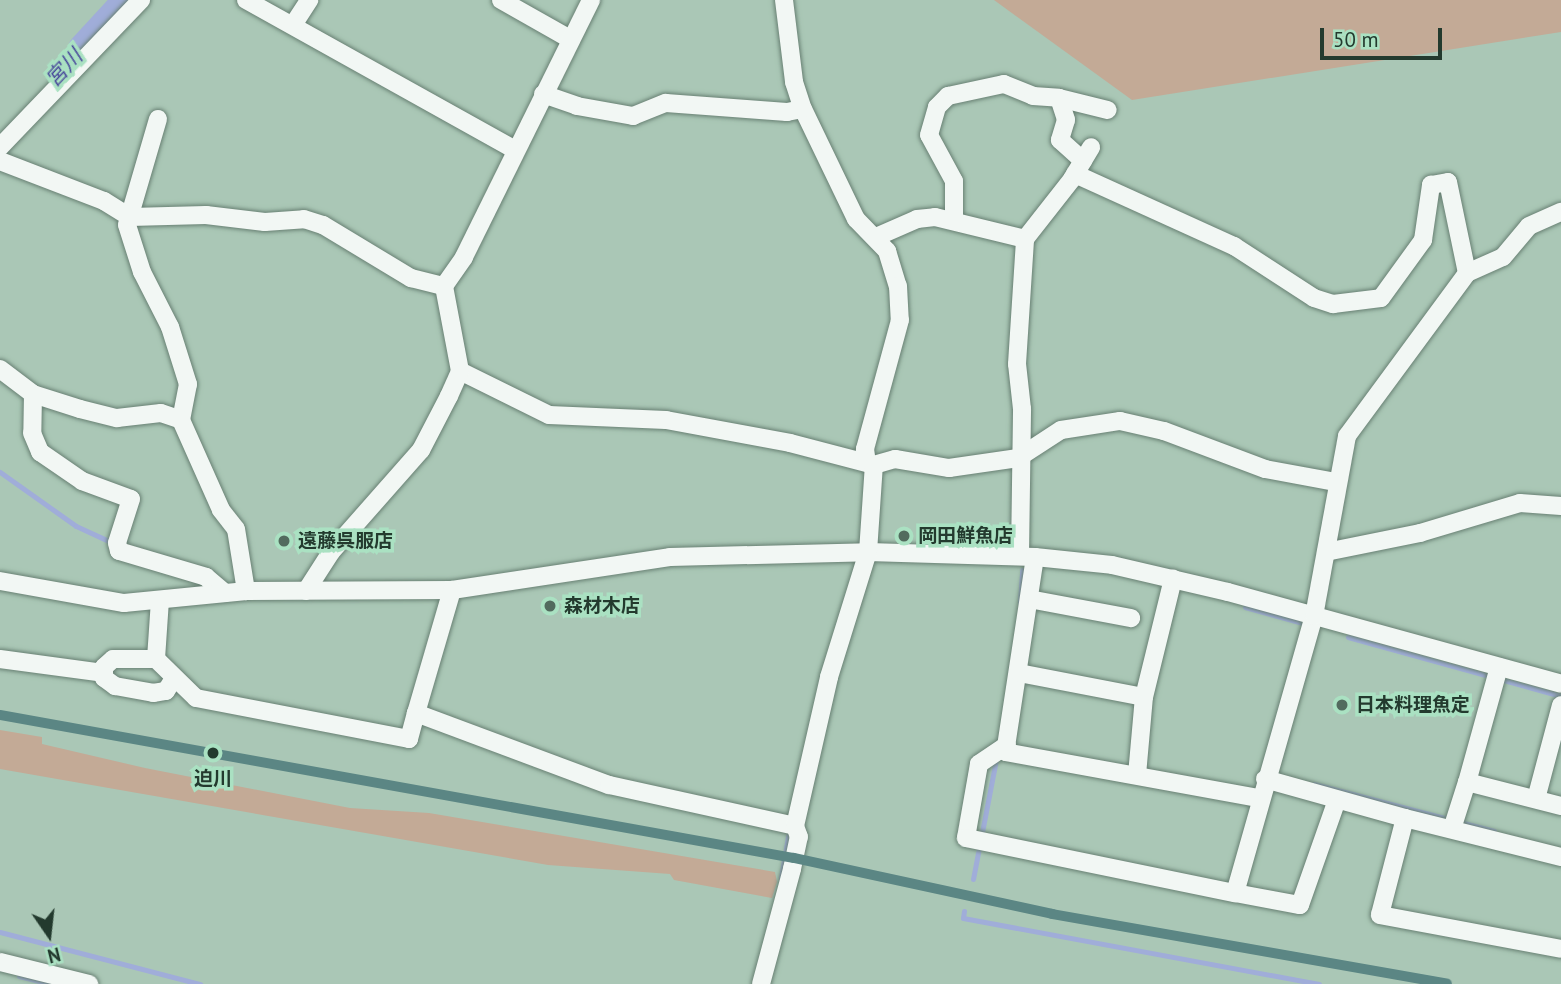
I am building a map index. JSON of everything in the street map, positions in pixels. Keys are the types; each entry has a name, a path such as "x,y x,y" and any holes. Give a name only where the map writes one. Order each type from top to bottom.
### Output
{"street":[{"path":"0,147 141,0"},
{"path":"246,0 516,150"},
{"path":"293,26 309,0"},
{"path":"501,0 570,38"},
{"path":"306,591 331,552 421,450 460,371 444,286 464,257 591,0"},
{"path":"761,984 792,869 799,837 795,826 830,677 868,552 871,464 865,449 900,320 894,266 876,237 856,219 803,108 794,82 784,0"},
{"path":"954,221 954,181 929,135 937,107 948,96 1004,84 1033,96 1059,98 1108,110"},
{"path":"543,93 577,106 633,116 666,103 787,112 803,108"},
{"path":"1059,98 1066,120 1060,141 1083,161 1234,246 1314,298 1333,304 1381,298 1423,240 1431,185 1448,182 1467,273"},
{"path":"158,119 127,225 142,272 170,327 188,384 181,419 220,510 236,529 246,591"},
{"path":"1083,161 1025,239 1017,364 1022,409 1018,458 1028,557 1029,599 1019,673 1000,748 979,764 966,838 1300,905 1337,800"},
{"path":"0,162 104,201 130,217 206,215 265,222 304,219 411,278 444,286"},
{"path":"1235,893 1259,798 1314,617 1335,482 1347,436 1467,273 1503,257 1529,226 1561,212"},
{"path":"876,237 917,219 954,221 1025,239"},
{"path":"0,369 33,394 117,418 161,413 181,419"},
{"path":"460,371 549,415 666,420 790,443 871,464 895,458 949,468 1018,458 1061,430 1120,421 1164,431 1265,469 1335,482"},
{"path":"33,394 32,433 40,452 82,481 131,499 117,543 119,551 206,578 225,593"},
{"path":"1326,552 1420,533 1520,503 1561,506"},
{"path":"0,581 90,599 160,600 246,591 452,590 670,557 868,552 1028,557 1112,565 1173,579 1314,617 1496,675 1561,684"},
{"path":"1137,775 1144,697 1173,579"},
{"path":"103,673 113,659 156,659 196,698 409,739 452,590"},
{"path":"1029,599 1131,618"},
{"path":"156,659 160,600"},
{"path":"0,659 103,673 115,685 153,693 166,691 174,678"},
{"path":"1019,673 1144,697"},
{"path":"1454,822 1496,675"},
{"path":"1536,799 1561,705"},
{"path":"416,713 609,785 795,826"},
{"path":"1000,748 1005,752 1259,798"},
{"path":"1265,779 1405,818 1454,822 1561,857"},
{"path":"1466,782 1561,806"},
{"path":"1405,818 1380,915 1561,949"},
{"path":"0,962 89,984"}],"shaded area":[{"path":"994,0 1561,0 1561,32 1132,100"},
{"path":"0,730 42,737 42,744 145,768 350,808 429,813 775,872 777,882 772,898 674,880 670,874 548,865 0,769"}],"waterway":[{"name":"宮川","path":"83,49 128,0"},
{"path":"0,472 76,526 113,543"},
{"path":"1020,602 1022,570"},
{"path":"1245,607 1302,623"},
{"path":"1348,637 1561,696"},
{"path":"973,879 996,760"},
{"path":"1314,784 1494,831"},
{"path":"781,878 788,836"},
{"path":"964,911 963,918 1319,984"},
{"path":"0,932 200,984"},
{"path":"19,976 50,984"}],"transit line":[{"path":"0,715 794,858 1052,914 1447,984"}],"place":[{"name":"岡田鮮魚店","path":"904,536"},
{"name":"遠藤呉服店","path":"284,541"},
{"name":"森材木店","path":"550,606"},
{"name":"日本料理魚定","path":"1342,705"},
{"name":"迫川","path":"213,753"}]}
